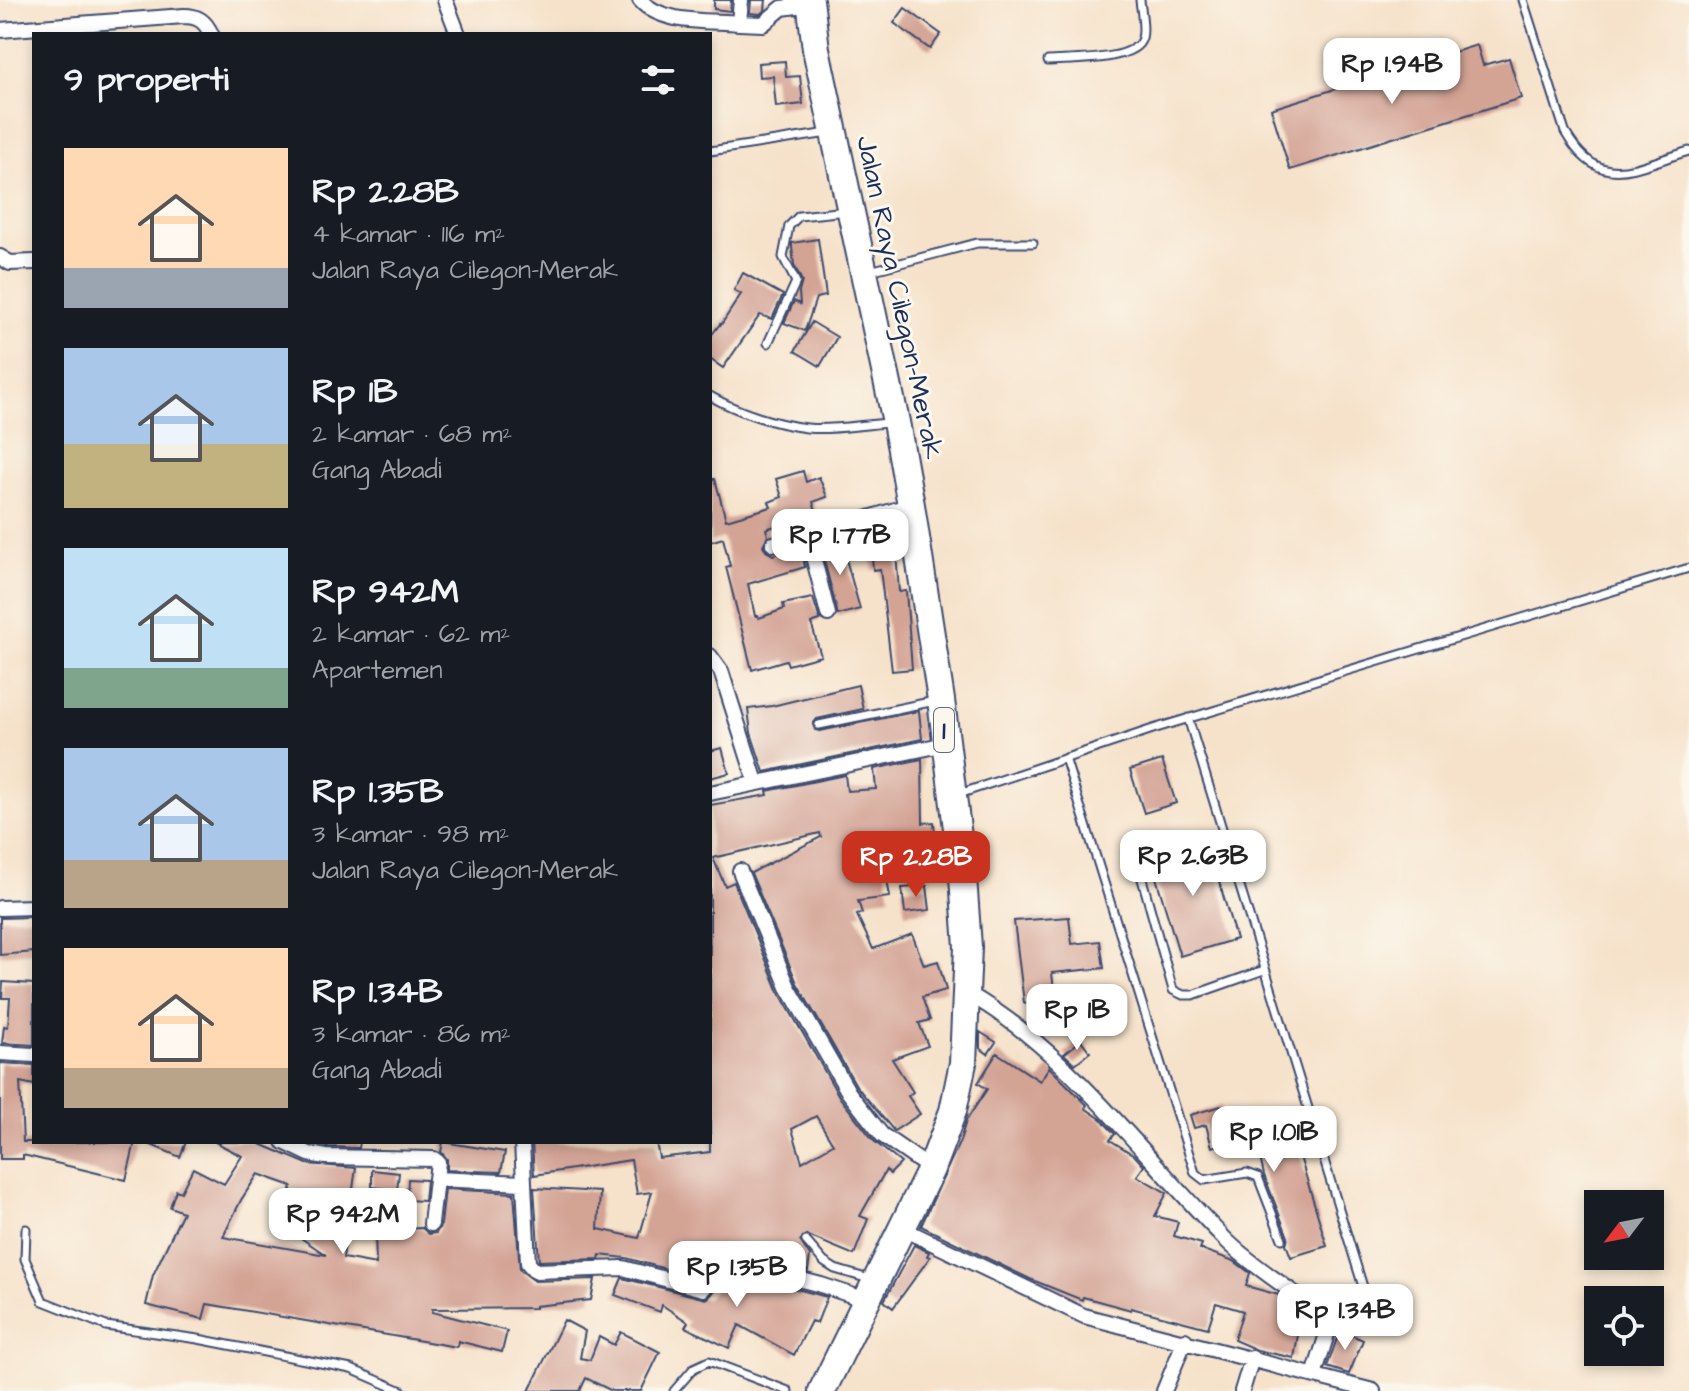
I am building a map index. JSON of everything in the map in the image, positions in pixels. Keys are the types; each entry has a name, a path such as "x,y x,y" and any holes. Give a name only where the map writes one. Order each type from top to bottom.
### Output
{"highway":[{"name":"Jalan Raya Cilegon-Merak","path":"812,20 911,505 941,700 963,877 967,993 963,1063 953,1111 931,1169 822,1391"}],"street":[{"path":"445,0 457,32"},
{"path":"640,0 644,5 672,17 763,24 782,8 812,20"},
{"path":"739,23 741,0"},
{"path":"0,30 132,27 194,16 205,21 210,32"},
{"path":"0,257 10,263 32,262"},
{"path":"773,544 808,537 911,505"},
{"path":"808,537 828,614"},
{"path":"712,659 721,671 756,782"},
{"path":"712,793 946,744"},
{"path":"740,871 788,987 849,1093 882,1135 931,1169"},
{"path":"0,908 32,907"},
{"path":"967,993 994,1009 1087,1089 1230,1244 1326,1318 1329,1328 1314,1375"},
{"path":"0,1053 32,1055"},
{"path":"288,1144 309,1154 326,1157 434,1159 438,1162 431,1224"},
{"path":"522,1144 528,1263 535,1271 623,1268 703,1289 720,1263 726,1260 821,1285 870,1290"},
{"path":"436,1179 523,1183"},
{"path":"901,1228 1084,1316 1373,1391"},
{"path":"1164,1391 1185,1340"},
{"path":"1242,1391 1252,1358"}],"lane":[{"path":"1048,61 1125,55 1142,38 1140,0"},
{"path":"1523,0 1565,132 1577,152 1594,167 1614,172 1689,151"},
{"path":"712,151 834,132"},
{"path":"768,343 796,282 783,257 789,226 799,216 849,211"},
{"path":"864,273 977,243 1033,243"},
{"path":"712,397 725,405 770,420 808,428 896,422"},
{"path":"953,796 1188,718 1689,568"},
{"path":"819,725 941,700"},
{"path":"1188,718 1368,1303"},
{"path":"1065,758 1195,1173 1204,1180 1247,1173 1258,1177 1282,1239"},
{"path":"1137,861 1173,990 1183,995 1193,995 1264,970"},
{"path":"26,1229 25,1259 43,1301 106,1326 198,1339 351,1369 402,1391"},
{"path":"806,1241 824,1262 870,1290"},
{"path":"674,1391 694,1368 709,1361 788,1391"}],"building":[{"path":"714,0 731,0 730,11 714,9"},
{"path":"751,0 766,0 765,10 760,14 750,13"},
{"path":"905,8 941,34 930,49 894,23"},
{"path":"1477,45 1483,65 1509,58 1521,98 1290,170 1271,109"},
{"path":"785,61 786,77 800,76 803,104 776,107 773,76 759,77 758,63"},
{"path":"818,239 826,296 816,298 805,331 784,323 794,301 800,304 802,281 794,265 792,243"},
{"path":"743,273 783,295 772,319 760,315 723,368 712,360 712,334 741,294 734,290"},
{"path":"812,322 837,337 820,366 795,351"},
{"path":"803,471 806,482 819,477 827,497 813,502 817,513 766,529 768,536 763,545 766,551 773,555 801,549 805,567 748,584 755,616 759,618 784,609 783,604 813,598 820,620 811,623 821,656 788,665 786,660 752,670 726,567 730,566 723,538 712,541 712,479 715,479 726,520 771,507 769,502 782,497 776,479"},
{"path":"894,524 899,592 906,591 912,669 892,671 880,569 873,570 870,528"},
{"path":"840,538 860,609 838,615 820,544"},
{"path":"858,685 863,709 817,719 813,724 815,730 919,711 922,739 764,772 751,733 748,709"},
{"path":"722,748 729,773 712,777 712,750"},
{"path":"922,759 923,823 934,822 937,856 933,857 935,868 918,870 916,859 884,862 890,897 858,901 862,913 857,915 873,949 912,934 924,965 938,961 946,990 922,997 930,1020 919,1023 928,1046 892,1059 913,1092 908,1096 920,1114 894,1131 857,1087 797,983 751,873 821,837 820,833 713,858 725,886 734,882 779,992 840,1098 874,1141 901,1163 890,1174 886,1170 860,1216 868,1219 854,1255 806,1235 800,1241 810,1256 808,1271 727,1250 712,1257 699,1278 626,1258 600,1255 599,1259 539,1261 534,1188 600,1192 598,1229 639,1238 652,1192 637,1194 631,1160 534,1175 532,1144 656,1144 659,1158 710,1152 712,805 768,795 767,791 845,775 847,791 876,789 874,769","holes":["816,1116 833,1144 802,1162 792,1129"]},
{"path":"1162,760 1176,803 1144,813 1130,770"},
{"path":"1207,841 1236,939 1180,956 1150,858"},
{"path":"927,886 930,910 905,913 902,888"},
{"path":"32,917 32,952 0,955 0,918"},
{"path":"1069,917 1072,944 1100,941 1104,968 1052,973 1055,999 1024,1003 1014,921"},
{"path":"3,982 32,984 32,1045 2,1043 4,1026 8,1027 10,998 2,998"},
{"path":"980,1032 996,1042 988,1054 980,1048"},
{"path":"1081,1040 1090,1052 1075,1064 1064,1054"},
{"path":"997,1053 1040,1081 1049,1067 1087,1105 1085,1108 1101,1119 1115,1134 1110,1140 1134,1155 1144,1166 1137,1176 1167,1193 1155,1216 1178,1222 1174,1236 1202,1244 1200,1249 1234,1261 1250,1273 1246,1286 1279,1295 1302,1311 1294,1358 1257,1350 1234,1340 1243,1311 1216,1303 1208,1328 1083,1297 1082,1300 1030,1279 921,1226 966,1121 987,1089 978,1083"},
{"path":"0,1063 32,1065 32,1085 20,1082 23,1142 135,1144 126,1180 23,1155 23,1159 0,1159"},
{"path":"1221,1106 1227,1126 1278,1113 1289,1153 1298,1150 1327,1246 1291,1257 1286,1244 1288,1237 1264,1175 1255,1136 1212,1147 1206,1125 1194,1128 1190,1115"},
{"path":"149,1144 185,1144 180,1157"},
{"path":"219,1144 261,1144 307,1164 356,1168 343,1258 376,1264 375,1230 422,1228 429,1234 436,1233 441,1225 445,1189 514,1193 520,1270 535,1281 595,1279 591,1300 535,1308 432,1309 432,1312 507,1331 502,1352 458,1341 457,1347 207,1304 203,1319 146,1305 153,1275 183,1212 170,1207 176,1190 181,1192 193,1168 224,1184 242,1156","holes":["258,1174 292,1186 288,1201 276,1221 326,1255 223,1237"]},
{"path":"321,1144 360,1144 359,1148"},
{"path":"443,1144 455,1144 505,1152 501,1172 447,1170 447,1159 441,1152"},
{"path":"372,1170 399,1173 397,1190 372,1187"},
{"path":"408,1179 426,1180 424,1201 407,1200"},
{"path":"914,1245 929,1252 927,1256 930,1257 893,1308 884,1301"},
{"path":"727,1271 827,1297 817,1323 811,1321 794,1355 739,1325 729,1348 685,1327 688,1322 662,1305 660,1312 615,1295 622,1278 706,1299"},
{"path":"564,1320 585,1331 580,1358 590,1360 599,1337 614,1345 621,1332 660,1352 641,1391 612,1391 586,1378 580,1391 529,1391"},
{"path":"1340,1330 1363,1340 1349,1374 1327,1367"}]}
